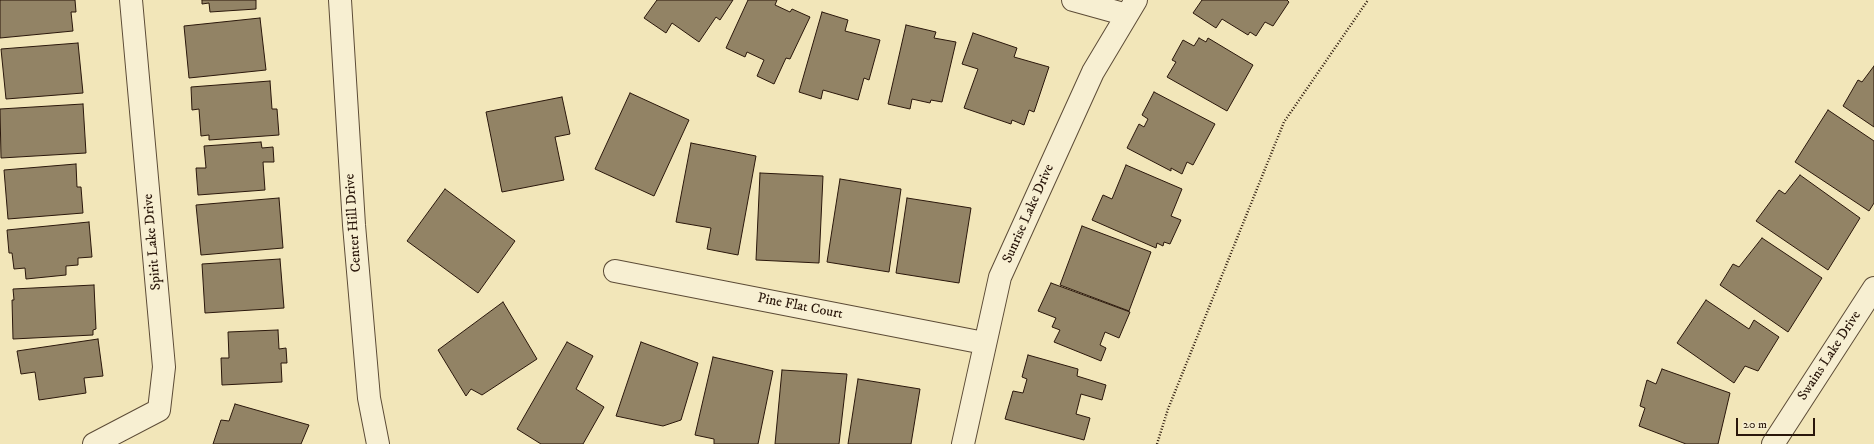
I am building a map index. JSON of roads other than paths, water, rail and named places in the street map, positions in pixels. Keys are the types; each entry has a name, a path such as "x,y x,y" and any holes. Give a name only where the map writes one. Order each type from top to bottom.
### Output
{"street":[{"name":"Spirit Lake Drive","path":"94,444 160,410 164,367 132,0"},
{"name":"Center Hill Drive","path":"340,0 354,225 369,398 378,444"},
{"path":"1073,0 1131,8"},
{"name":"Sunrise Lake Drive","path":"962,444 1000,277 1093,72 1131,8"},
{"name":"Pine Flat Court","path":"615,271 984,343"},
{"name":"Swains Lake Drive","path":"1773,444 1874,288"}]}
